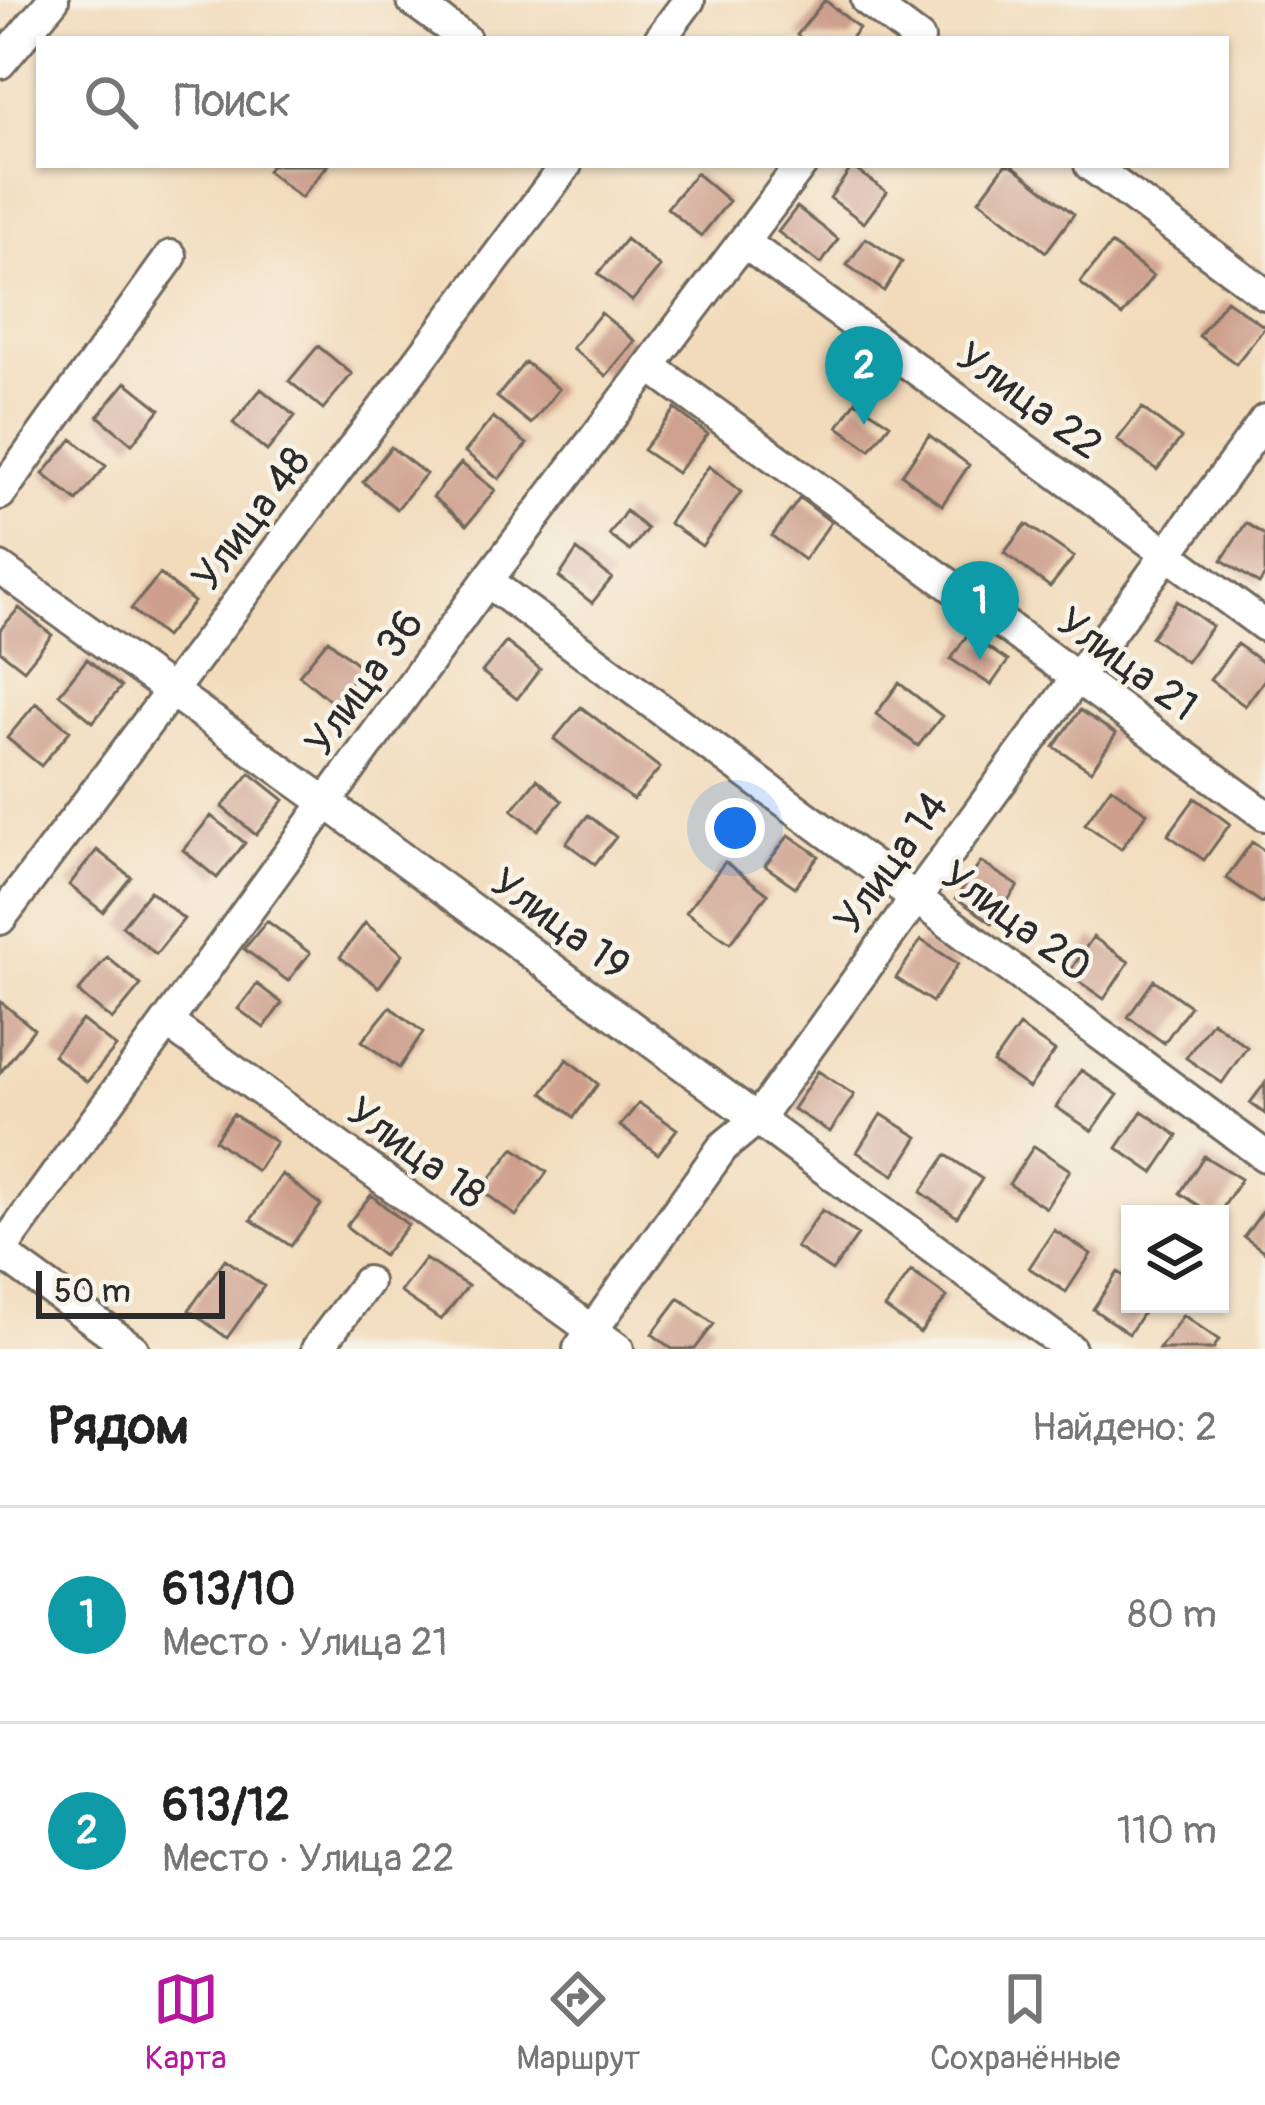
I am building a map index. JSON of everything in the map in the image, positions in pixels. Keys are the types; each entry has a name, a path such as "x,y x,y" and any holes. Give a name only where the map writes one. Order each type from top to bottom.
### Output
{"street":[{"path":"0,63 53,0"},
{"path":"412,0 461,36"},
{"path":"662,36 689,0"},
{"path":"867,0 905,35"},
{"name":"Улица 48","path":"0,919 564,168"},
{"name":"Улица 36","path":"0,1252 487,581 799,168"},
{"path":"1094,168 1265,294"},
{"name":"Улица 22","path":"745,243 1265,626"},
{"path":"0,494 171,256"},
{"name":"Улица 21","path":"651,367 1265,815"},
{"name":"Улица 14","path":"597,1343 723,1148 758,1119 1265,420"},
{"name":"Улица 19","path":"2,573 328,804 1070,1349"},
{"name":"Улица 20","path":"487,581 1265,1156"},
{"name":"Улица 18","path":"168,1023 597,1343"},
{"path":"0,1252 133,1349"},
{"path":"317,1349 367,1282"}],"building":[{"path":"825,0 859,28 852,36 797,35"},
{"path":"269,168 326,168 301,198"},
{"path":"851,168 887,192 864,223 830,198"},
{"path":"1003,168 1016,168 1074,214 1046,252 979,200"},
{"path":"696,173 729,201 701,236 667,208"},
{"path":"797,207 838,239 821,264 778,232"},
{"path":"866,238 902,262 884,291 847,265"},
{"path":"626,239 660,267 632,301 598,274"},
{"path":"1111,244 1153,276 1122,316 1080,283"},
{"path":"1226,300 1265,327 1236,364 1199,336"},
{"path":"601,313 635,341 606,376 572,348"},
{"path":"318,346 352,374 323,409 289,381"},
{"path":"525,362 559,389 531,424 497,397"},
{"path":"126,382 160,409 132,444 98,416"},
{"path":"261,389 295,416 267,451 233,423"},
{"path":"856,401 890,424 870,450 838,427"},
{"path":"1142,408 1181,438 1157,470 1117,440"},
{"path":"675,409 708,434 677,473 643,450"},
{"path":"493,417 527,444 499,479 465,452"},
{"path":"929,435 969,465 942,505 902,475"},
{"path":"72,439 106,466 77,501 43,474"},
{"path":"391,447 426,474 397,509 363,482"},
{"path":"461,463 495,490 467,525 433,497"},
{"path":"709,466 741,492 702,546 669,523"},
{"path":"800,498 831,522 804,560 772,536"},
{"path":"626,511 647,529 630,551 609,535"},
{"path":"1246,523 1265,535 1265,575 1259,584 1222,560"},
{"path":"1026,524 1074,557 1050,587 1004,553"},
{"path":"577,550 612,578 592,603 559,577"},
{"path":"160,574 194,602 165,637 131,609"},
{"path":"1177,601 1212,626 1186,662 1151,637"},
{"path":"19,608 52,635 24,670 0,651 0,630"},
{"path":"968,634 1008,661 991,685 951,659"},
{"path":"328,640 362,668 333,703 299,675"},
{"path":"506,642 540,669 517,699 482,672"},
{"path":"1237,644 1265,664 1265,679 1245,706 1210,680"},
{"path":"87,659 121,687 93,722 59,694"},
{"path":"899,683 942,716 918,746 876,714"},
{"path":"36,703 70,731 41,766 7,738"},
{"path":"581,707 660,768 633,800 554,739"},
{"path":"1080,710 1116,734 1091,771 1054,747"},
{"path":"250,773 284,800 256,835 222,807"},
{"path":"537,779 562,801 538,830 512,810"},
{"path":"1111,787 1147,813 1121,849 1085,824"},
{"path":"1195,798 1230,824 1204,860 1168,835"},
{"path":"588,815 616,837 595,864 566,843"},
{"path":"211,816 245,843 217,878 183,850"},
{"path":"789,835 819,856 795,887 765,866"},
{"path":"1252,842 1265,851 1262,903 1226,878"},
{"path":"97,850 131,877 103,912 69,885"},
{"path":"725,862 768,894 730,943 686,912"},
{"path":"981,862 1018,886 992,923 956,898"},
{"path":"150,891 184,919 156,954 122,926"},
{"path":"267,921 310,953 288,981 244,949"},
{"path":"365,923 403,954 379,987 340,957"},
{"path":"1093,937 1129,962 1104,999 1068,974"},
{"path":"921,940 958,964 932,1002 896,978"},
{"path":"107,957 141,985 112,1020 78,992"},
{"path":"1154,980 1190,1006 1164,1043 1128,1017"},
{"path":"257,984 282,1003 264,1028 238,1009"},
{"path":"0,1001 34,1029 0,1073"},
{"path":"390,1007 423,1032 399,1068 362,1041"},
{"path":"82,1020 116,1047 87,1082 53,1055"},
{"path":"1212,1021 1247,1047 1222,1083 1186,1058"},
{"path":"1019,1026 1055,1051 1029,1088 993,1063"},
{"path":"567,1059 598,1084 574,1117 543,1093"},
{"path":"1081,1070 1118,1095 1092,1131 1056,1107"},
{"path":"818,1071 854,1095 830,1132 793,1109"},
{"path":"1265,1083 1265,1114 1250,1103"},
{"path":"639,1103 677,1129 658,1154 620,1126"},
{"path":"1142,1111 1178,1136 1153,1173 1117,1148"},
{"path":"233,1114 276,1142 257,1171 215,1140"},
{"path":"881,1114 918,1137 894,1175 857,1152"},
{"path":"1034,1146 1070,1170 1046,1208 1009,1184"},
{"path":"514,1148 547,1172 516,1216 481,1190"},
{"path":"946,1155 982,1179 957,1217 921,1192"},
{"path":"1204,1156 1241,1179 1225,1205 1198,1205 1180,1193"},
{"path":"282,1174 321,1205 291,1246 251,1220"},
{"path":"371,1195 408,1225 383,1256 346,1226"},
{"path":"1265,1208 1265,1252 1244,1237"},
{"path":"822,1210 858,1235 832,1271 796,1247"},
{"path":"1054,1230 1091,1254 1066,1292 1029,1268"},
{"path":"225,1259 264,1286 227,1338 189,1310"},
{"path":"425,1259 468,1286 441,1320 400,1292"},
{"path":"911,1271 947,1297 920,1333 885,1308"},
{"path":"1118,1272 1121,1313 1143,1313 1129,1334 1093,1309"},
{"path":"679,1298 714,1324 695,1349 672,1349 652,1334"},
{"path":"1183,1315 1219,1340 1213,1349 1159,1349"}],"place":[{"name":"613/12","path":"864,425"},
{"name":"613/10","path":"980,660"}]}
